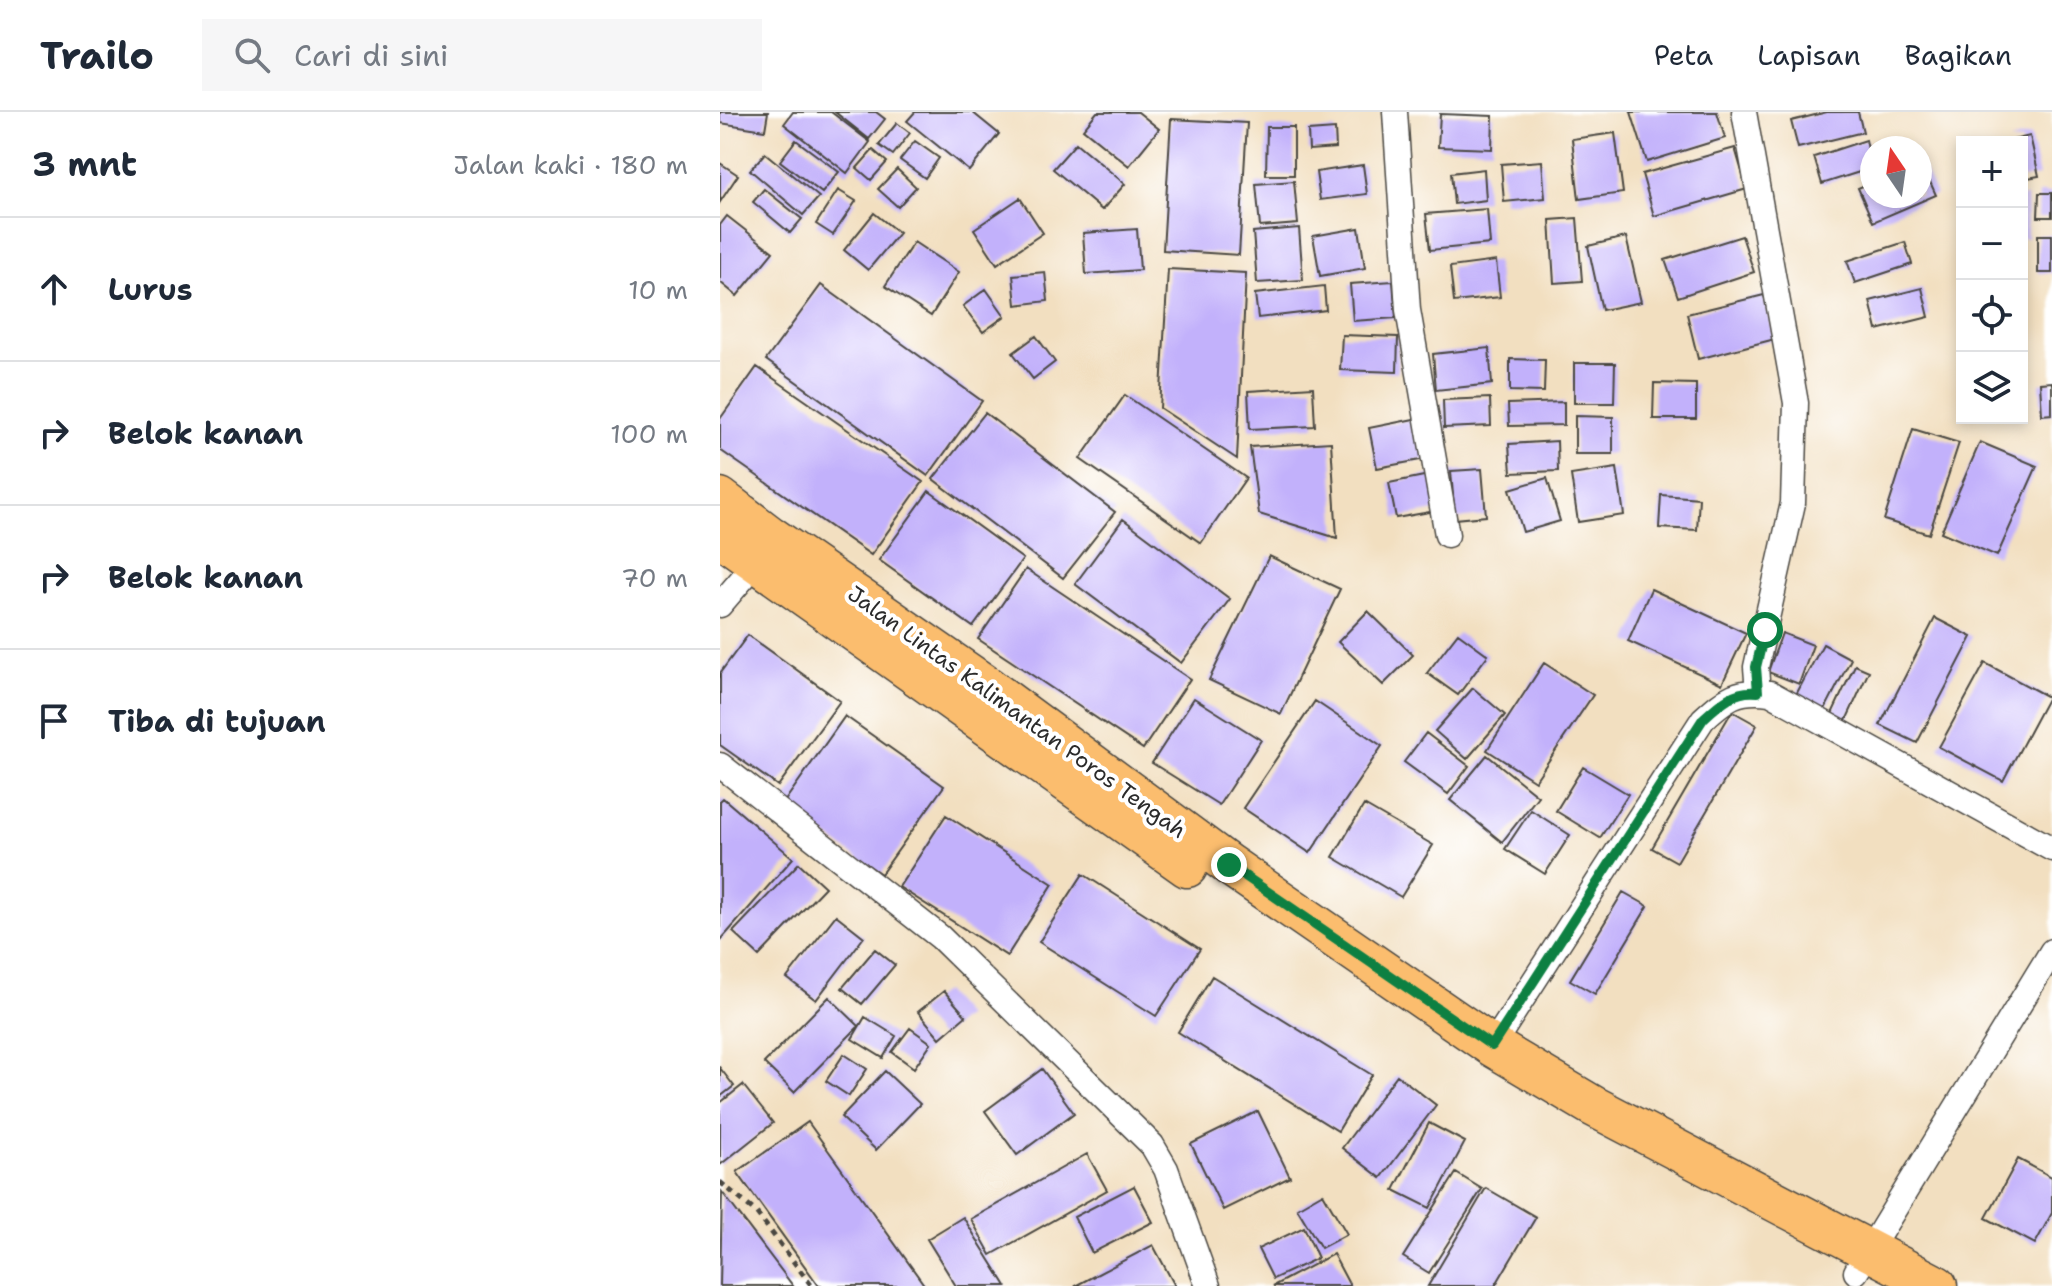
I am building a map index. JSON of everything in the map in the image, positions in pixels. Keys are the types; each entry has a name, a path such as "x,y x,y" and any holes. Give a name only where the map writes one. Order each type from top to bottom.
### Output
{"main road":[{"name":"Jalan Lintas Kalimantan Poros Tengah","path":"720,498 989,688 1229,865 1492,1046 1869,1270"},
{"name":"Jalan Lintas Kalimantan Poros Tengah","path":"720,536 1360,990 1478,1067 1582,1130 1751,1215 1869,1270 1937,1286"}],"street":[{"path":"1395,112 1408,310 1447,535"},
{"path":"1744,112 1796,403 1793,503 1756,667 1758,692"},
{"path":"720,605 756,563"},
{"path":"1492,1046 1703,719 1725,699 1747,690 1770,693 2052,849"},
{"path":"720,765 940,937 1152,1145 1166,1169 1208,1286"},
{"path":"1869,1270 2052,951"}],"path":[{"path":"720,1182 756,1212 812,1286"}],"building":[{"path":"720,112 768,112 765,130 720,123"},
{"path":"793,112 831,112 870,142 847,173 784,124"},
{"path":"835,112 876,112 885,119 869,139"},
{"path":"915,112 972,112 999,134 969,171 907,121"},
{"path":"1097,112 1138,112 1159,129 1129,166 1083,129"},
{"path":"1631,112 1717,112 1725,138 1647,162"},
{"path":"1827,112 1858,112 1863,132 1798,148 1791,121"},
{"path":"1440,114 1493,116 1492,149 1438,147"},
{"path":"1171,119 1247,123 1239,255 1163,250"},
{"path":"897,123 910,133 893,155 879,145"},
{"path":"1267,127 1294,127 1294,175 1266,175"},
{"path":"1335,129 1336,148 1309,150 1308,131"},
{"path":"1615,133 1623,193 1579,199 1572,139"},
{"path":"2028,136 2039,176 2028,178"},
{"path":"796,140 839,172 822,193 780,161"},
{"path":"915,141 939,158 925,178 900,160"},
{"path":"1860,142 1860,172 1822,184 1814,157"},
{"path":"1076,143 1125,184 1102,210 1053,169"},
{"path":"1735,148 1747,189 1654,216 1642,174"},
{"path":"873,150 887,162 871,180 857,168"},
{"path":"765,153 819,197 803,215 750,170"},
{"path":"1542,161 1545,198 1504,202 1501,164"},
{"path":"720,163 738,175 720,202"},
{"path":"1363,165 1367,194 1320,200 1316,172"},
{"path":"897,169 916,187 898,207 878,189"},
{"path":"1484,169 1486,200 1454,204 1451,173"},
{"path":"1294,181 1298,224 1260,227 1256,184"},
{"path":"764,189 802,219 790,233 753,202"},
{"path":"838,190 856,201 833,235 816,224"},
{"path":"2039,193 2052,193 2052,217 2038,217"},
{"path":"1020,198 1043,233 997,264 974,229"},
{"path":"1867,208 1906,208 1873,222"},
{"path":"1487,209 1490,244 1430,250 1426,214"},
{"path":"874,213 899,233 868,270 844,250"},
{"path":"727,216 773,252 737,296 720,282 720,225"},
{"path":"1577,218 1582,281 1554,283 1550,220"},
{"path":"1299,228 1303,280 1257,283 1253,232"},
{"path":"1359,228 1365,268 1320,276 1313,236"},
{"path":"1137,229 1140,270 1086,274 1083,233"},
{"path":"2038,235 2052,235 2052,273 2038,273"},
{"path":"1742,236 1754,272 1678,297 1665,260"},
{"path":"1626,237 1641,302 1602,310 1588,246"},
{"path":"914,242 959,272 931,316 885,286"},
{"path":"1905,242 1912,264 1855,283 1847,261"},
{"path":"1496,261 1500,297 1454,302 1450,267"},
{"path":"1168,269 1246,273 1237,459 1160,408"},
{"path":"1045,272 1048,301 1016,305 1013,275"},
{"path":"1393,281 1396,318 1353,321 1350,284"},
{"path":"821,285 982,401 928,476 766,360"},
{"path":"1324,286 1326,310 1258,318 1255,294"},
{"path":"1922,288 1929,317 1877,330 1870,301"},
{"path":"986,289 1005,316 983,332 963,306"},
{"path":"1764,295 1775,339 1698,359 1687,314"},
{"path":"1342,335 1398,337 1397,372 1340,370"},
{"path":"1036,336 1055,362 1033,379 1013,353"},
{"path":"1489,348 1492,384 1436,390 1433,354"},
{"path":"1510,359 1545,360 1544,392 1510,391"},
{"path":"1574,363 1615,363 1614,403 1574,403"},
{"path":"757,367 923,482 871,555 720,450 720,419"},
{"path":"2052,382 2052,414 2042,415 2040,383"},
{"path":"1654,383 1696,384 1696,419 1653,419"},
{"path":"1313,387 1315,426 1250,429 1248,391"},
{"path":"1125,395 1246,478 1201,543 1080,459"},
{"path":"1490,398 1491,426 1444,428 1443,400"},
{"path":"1564,402 1564,425 1509,426 1508,404"},
{"path":"985,413 1115,512 1063,578 933,479"},
{"path":"1575,416 1613,417 1613,454 1575,454"},
{"path":"1419,418 1426,459 1377,468 1369,428"},
{"path":"1913,429 1959,443 1929,534 1884,520"},
{"path":"1557,441 1558,471 1511,473 1509,444"},
{"path":"1331,442 1337,538 1259,514 1250,447"},
{"path":"1980,442 2037,466 1997,556 1941,532"},
{"path":"1617,468 1624,515 1578,522 1571,475"},
{"path":"1482,469 1486,516 1455,519 1451,471"},
{"path":"1434,474 1441,510 1396,518 1389,483"},
{"path":"1547,478 1560,521 1523,532 1510,489"},
{"path":"929,491 1023,559 973,627 879,560"},
{"path":"1661,495 1699,498 1697,530 1659,528"},
{"path":"1123,519 1230,599 1181,663 1075,584"},
{"path":"1269,556 1340,589 1281,714 1209,680"},
{"path":"1026,569 1190,679 1143,749 978,639"},
{"path":"1651,589 1746,633 1722,684 1628,641"},
{"path":"1368,611 1413,655 1383,685 1338,642"},
{"path":"1935,618 1972,637 1917,743 1880,725"},
{"path":"1458,633 1488,655 1458,695 1427,673"},
{"path":"1782,633 1813,645 1799,684 1768,672"},
{"path":"748,635 840,701 778,786 720,745 720,673"},
{"path":"1823,644 1851,659 1820,719 1791,704"},
{"path":"1544,663 1593,695 1535,781 1487,750"},
{"path":"1985,663 2048,697 2003,781 1939,747"},
{"path":"1855,665 1869,671 1844,725 1830,718"},
{"path":"1473,688 1505,715 1467,759 1435,731"},
{"path":"1194,698 1261,740 1219,805 1152,763"},
{"path":"1315,701 1382,746 1310,853 1243,808"},
{"path":"1732,711 1757,725 1677,862 1652,848"},
{"path":"845,716 944,786 881,874 782,805"},
{"path":"1426,733 1469,766 1448,794 1404,762"},
{"path":"1487,755 1538,796 1502,842 1450,800"},
{"path":"1583,767 1628,794 1600,838 1556,811"},
{"path":"723,798 793,858 720,941 720,801"},
{"path":"1364,805 1433,845 1401,897 1333,857"},
{"path":"1531,810 1570,835 1545,874 1505,849"},
{"path":"946,815 1053,884 1007,956 899,887"},
{"path":"799,863 825,887 759,956 733,932"},
{"path":"1083,874 1200,949 1156,1016 1039,942"},
{"path":"1623,892 1648,906 1595,994 1570,980"},
{"path":"836,915 864,937 816,1000 787,978"},
{"path":"875,949 895,965 862,1004 842,988"},
{"path":"1212,976 1372,1075 1338,1131 1178,1032"},
{"path":"944,991 966,1016 940,1038 918,1012"},
{"path":"829,997 859,1026 794,1092 764,1063"},
{"path":"865,1017 896,1036 883,1058 852,1039"},
{"path":"910,1028 931,1043 914,1068 892,1052"},
{"path":"844,1054 867,1069 849,1096 826,1081"},
{"path":"720,1068 734,1086 720,1097"},
{"path":"1042,1069 1074,1113 1017,1155 985,1111"},
{"path":"885,1071 920,1104 876,1150 841,1117"},
{"path":"1397,1075 1436,1105 1381,1178 1342,1148"},
{"path":"743,1085 773,1123 720,1165 720,1103"},
{"path":"1258,1111 1290,1177 1223,1210 1191,1144"},
{"path":"808,1122 925,1286 819,1286 737,1172"},
{"path":"1429,1123 1465,1142 1430,1208 1394,1190"},
{"path":"1087,1154 1107,1190 991,1255 971,1219"},
{"path":"2018,1159 2052,1177 2052,1213 2035,1244 1986,1218"},
{"path":"1456,1173 1482,1189 1429,1273 1403,1257"},
{"path":"1134,1186 1153,1222 1092,1253 1074,1217"},
{"path":"1486,1188 1536,1217 1495,1286 1428,1286"},
{"path":"722,1192 793,1286 720,1286"},
{"path":"1323,1193 1347,1234 1321,1248 1297,1208"},
{"path":"963,1217 1006,1286 956,1286 927,1239"},
{"path":"1304,1227 1318,1258 1273,1279 1258,1249"},
{"path":"1153,1245 1175,1286 1075,1286"},
{"path":"1333,1254 1350,1286 1273,1286"}],"route":[{"path":"1229,865 1492,1046 1703,719 1725,699 1747,690 1758,692 1756,667 1765,630"}]}
